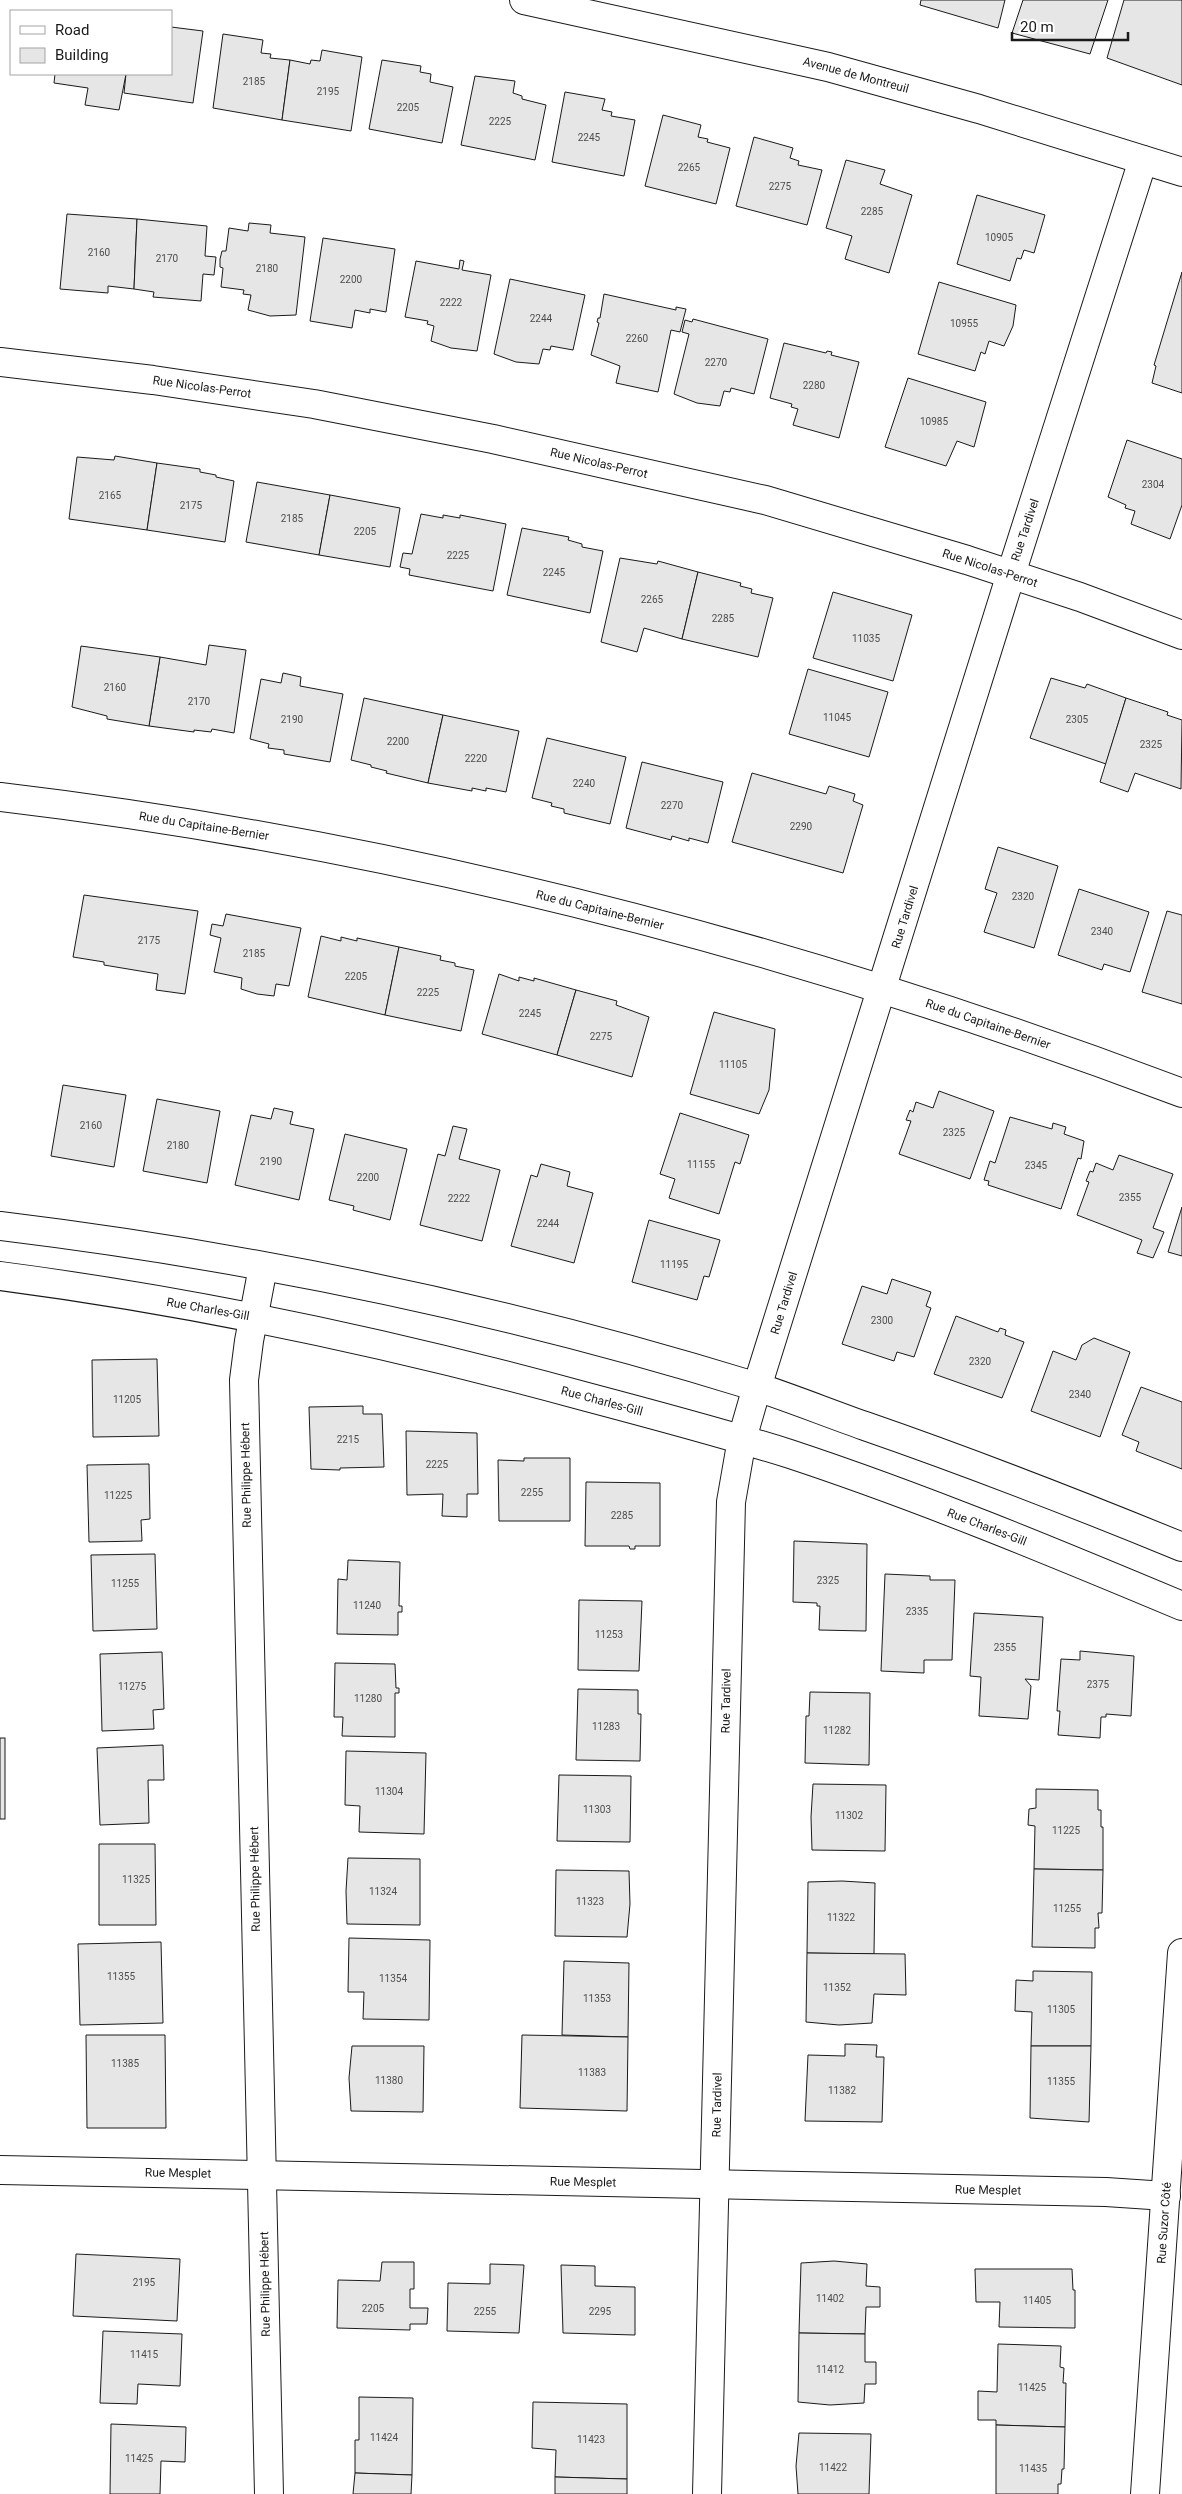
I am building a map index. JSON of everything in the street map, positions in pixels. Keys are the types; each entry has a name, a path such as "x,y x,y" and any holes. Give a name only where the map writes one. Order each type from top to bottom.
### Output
{"street":[{"name":"Avenue de Montreuil","path":"524,0 828,67 979,109 1182,172"},
{"name":"Rue Tardivel","path":"707,2494 716,2185 730,1502 742,1439 757,1388 883,988 1010,574 1143,160"},
{"name":"Rue Nicolas-Perrot","path":"0,362 238,391 324,405 484,437 765,500 884,534 1010,574 1182,634"},
{"name":"Rue du Capitaine-Bernier","path":"0,796 292,841 606,911 816,967 883,988 1182,1092"},
{"path":"0,1226 179,1250 386,1290 474,1310 691,1368 757,1388 972,1464 1182,1547"},
{"name":"Rue Philippe Hébert","path":"263,1267 253,1317 244,1380 269,2494"},
{"name":"Rue Charles-Gill","path":"0,1276 253,1317 327,1331 480,1367 742,1439 821,1465 973,1521 1182,1606"},
{"name":"Rue Suzor Côté","path":"1146,2494 1182,1952"},
{"name":"Rue Mesplet","path":"0,2170 1106,2192 1166,2196"}],"building":[{"path":"921,0 1005,0 998,28 920,5"},
{"path":"1023,0 1108,0 1090,54 1012,33"},
{"path":"1124,0 1182,0 1182,85 1107,58"},
{"path":"172,27 203,31 193,103 124,93 126,75 172,75"},
{"path":"223,34 263,40 261,53 271,54 270,58 290,60 282,120 213,108"},
{"path":"322,50 362,57 351,131 282,120 290,60 310,64 311,60 320,61"},
{"path":"382,60 421,66 420,72 431,74 430,82 453,87 442,143 369,129"},
{"path":"55,75 126,75 119,110 85,105 88,88 54,83"},
{"path":"475,76 515,81 513,93 522,96 522,99 546,105 535,160 461,145"},
{"path":"565,92 605,99 602,110 612,112 611,116 635,120 624,176 552,162"},
{"path":"663,115 701,125 698,137 708,139 707,142 730,148 716,204 645,186"},
{"path":"754,137 793,148 790,158 799,161 798,165 822,170 807,225 736,206"},
{"path":"846,160 885,170 880,184 912,195 889,273 845,259 852,236 826,228"},
{"path":"977,195 1045,215 1034,253 1024,250 1021,259 1017,258 1010,281 957,264"},
{"path":"67,214 137,219 134,289 108,286 108,293 60,289"},
{"path":"137,219 207,226 205,256 216,257 214,275 203,274 201,301 153,297 154,292 134,289"},
{"path":"249,223 271,225 270,233 305,237 296,315 270,316 248,310 251,295 243,294 244,290 221,287 223,268 220,267 220,259 222,251 226,251 229,228 248,231"},
{"path":"323,238 395,249 386,312 370,309 370,313 355,310 352,328 310,321"},
{"path":"460,260 464,261 462,270 491,275 477,351 451,348 431,341 434,326 427,324 428,321 405,317 416,261 459,269"},
{"path":"1182,272 1182,393 1152,383 1156,366 1154,365"},
{"path":"510,279 585,295 573,350 551,346 550,350 543,349 539,364 516,362 494,354"},
{"path":"939,282 1016,305 1013,326 1004,346 989,341 985,354 981,352 975,371 918,354"},
{"path":"604,294 676,310 676,307 686,309 680,332 671,330 658,392 616,383 620,366 591,355"},
{"path":"693,319 768,339 754,394 731,388 730,392 724,391 720,406 697,403 674,394 689,334 682,332 685,320 692,322"},
{"path":"784,343 826,353 827,351 832,352 831,355 859,362 839,438 793,425 798,409 791,407 792,404 770,398"},
{"path":"908,378 986,402 974,447 957,441 946,466 885,447"},
{"path":"1127,440 1182,459 1182,505 1170,539 1131,524 1135,511 1125,508 1126,505 1108,497"},
{"path":"115,456 157,463 147,530 69,519 77,457 114,460"},
{"path":"157,463 200,469 200,472 234,481 225,542 147,530"},
{"path":"257,482 330,495 319,555 246,542"},
{"path":"330,495 400,508 390,567 319,555"},
{"path":"421,514 443,518 443,515 460,518 460,515 506,524 493,591 409,575 410,569 400,567 403,553 412,554"},
{"path":"522,528 569,537 568,540 582,544 582,547 603,551 590,613 507,595"},
{"path":"620,558 657,564 658,561 698,572 682,639 644,628 637,652 601,642"},
{"path":"698,572 741,583 740,586 752,589 751,593 773,598 758,657 682,639"},
{"path":"833,592 912,615 893,681 813,658"},
{"path":"209,645 246,650 234,733 212,729 211,732 194,730 194,732 149,726 160,657 206,665"},
{"path":"81,646 160,657 149,726 107,719 107,716 72,707"},
{"path":"808,669 888,692 869,757 789,734"},
{"path":"283,673 301,677 300,686 343,694 330,762 284,754 284,750 268,748 269,744 250,739 261,679 281,683"},
{"path":"1051,678 1085,688 1087,684 1126,698 1106,764 1030,738"},
{"path":"364,698 443,715 428,783 386,773 387,771 371,767 371,765 351,760"},
{"path":"1126,698 1168,712 1167,715 1182,720 1181,789 1135,773 1128,792 1100,782"},
{"path":"443,715 519,731 506,792 486,788 486,791 472,788 472,791 428,783"},
{"path":"547,738 626,757 610,824 564,813 564,809 551,806 552,803 532,798"},
{"path":"642,762 723,782 708,843 689,838 689,841 672,836 671,840 626,828"},
{"path":"752,773 826,794 829,786 855,794 853,801 863,805 843,873 732,842"},
{"path":"998,847 1058,866 1034,948 984,932 997,893 985,889"},
{"path":"1079,889 1149,912 1130,972 1104,964 1102,970 1058,955"},
{"path":"84,895 198,911 185,994 156,990 158,974 104,965 104,962 73,957"},
{"path":"1167,911 1182,915 1182,1004 1142,992"},
{"path":"226,914 301,928 289,986 276,984 274,996 257,994 241,989 242,978 214,972 221,938 210,935 212,924 223,926"},
{"path":"321,936 341,941 341,937 357,941 357,938 399,947 385,1015 308,997"},
{"path":"399,947 441,956 440,960 455,963 455,966 474,970 461,1031 385,1015"},
{"path":"499,974 519,981 519,977 534,981 534,978 576,990 557,1055 482,1034"},
{"path":"576,990 617,1001 616,1005 649,1017 632,1077 557,1055"},
{"path":"714,1012 775,1029 769,1090 759,1114 690,1094"},
{"path":"63,1085 126,1095 114,1167 51,1156"},
{"path":"939,1091 994,1111 970,1179 899,1154 911,1121 906,1120 910,1110 913,1112 916,1102 933,1108"},
{"path":"157,1099 220,1111 207,1183 143,1171"},
{"path":"274,1108 293,1112 290,1124 314,1129 299,1200 235,1185 251,1115 271,1119"},
{"path":"680,1113 749,1135 740,1164 735,1162 719,1214 669,1198 675,1179 660,1174"},
{"path":"1010,1117 1052,1129 1053,1123 1066,1127 1064,1134 1084,1141 1081,1159 1078,1158 1061,1209 988,1185 989,1181 984,1180 990,1161 995,1163"},
{"path":"453,1126 467,1129 459,1159 500,1170 482,1241 420,1225 438,1154 445,1156"},
{"path":"345,1134 407,1149 390,1220 353,1210 354,1206 329,1200"},
{"path":"1119,1155 1173,1174 1153,1228 1164,1232 1153,1258 1137,1253 1142,1240 1077,1215 1089,1182 1086,1181 1090,1171 1093,1172 1096,1163 1113,1170"},
{"path":"541,1164 570,1172 567,1186 593,1193 574,1263 511,1246 531,1175 537,1177"},
{"path":"1182,1207 1182,1256 1168,1252"},
{"path":"649,1220 720,1240 709,1277 704,1276 697,1300 632,1282"},
{"path":"892,1279 931,1292 926,1306 931,1308 914,1357 897,1352 894,1361 842,1344 862,1286 887,1294"},
{"path":"956,1316 998,1332 1000,1328 1006,1330 1005,1335 1024,1342 1002,1398 934,1374"},
{"path":"1094,1338 1130,1352 1100,1437 1031,1411 1053,1351 1076,1360 1082,1345"},
{"path":"157,1359 159,1436 93,1437 92,1360"},
{"path":"1141,1387 1182,1402 1182,1469 1136,1451 1139,1442 1122,1435"},
{"path":"363,1406 363,1414 382,1414 384,1467 340,1468 340,1470 311,1469 309,1407"},
{"path":"406,1431 477,1433 478,1494 467,1494 467,1517 442,1516 443,1494 407,1495"},
{"path":"524,1458 570,1458 570,1521 499,1521 498,1460 524,1461"},
{"path":"149,1464 150,1519 141,1520 142,1541 89,1542 87,1465"},
{"path":"586,1482 660,1483 660,1546 635,1546 635,1549 630,1549 629,1546 585,1546"},
{"path":"794,1541 867,1544 866,1631 819,1630 820,1606 817,1606 817,1603 793,1602"},
{"path":"155,1554 157,1629 93,1631 91,1555"},
{"path":"348,1560 400,1562 399,1606 402,1606 402,1612 398,1612 398,1635 337,1634 338,1579 347,1580"},
{"path":"885,1574 930,1576 930,1580 955,1580 952,1660 924,1660 924,1673 881,1671"},
{"path":"579,1600 642,1601 639,1671 578,1670"},
{"path":"974,1613 1043,1617 1039,1680 1025,1679 1031,1686 1028,1719 979,1716 981,1677 970,1676"},
{"path":"1080,1651 1134,1656 1131,1716 1106,1714 1106,1717 1101,1717 1100,1738 1058,1735 1060,1711 1057,1711 1061,1659 1080,1660"},
{"path":"162,1652 164,1709 153,1710 154,1729 102,1731 100,1654"},
{"path":"335,1663 395,1664 396,1688 399,1688 399,1693 395,1693 395,1737 342,1736 343,1717 334,1717"},
{"path":"578,1689 638,1690 638,1714 641,1714 640,1761 576,1760"},
{"path":"810,1692 870,1693 869,1765 805,1763 806,1716 809,1716"},
{"path":"0,1738 5,1738 5,1819 0,1819"},
{"path":"163,1745 164,1780 148,1780 149,1823 100,1825 97,1748"},
{"path":"346,1751 426,1753 424,1834 359,1832 360,1806 345,1805"},
{"path":"559,1775 631,1776 630,1842 557,1841"},
{"path":"813,1784 886,1785 885,1851 812,1850"},
{"path":"1036,1789 1098,1790 1098,1810 1101,1810 1101,1827 1103,1827 1103,1870 1034,1869 1035,1826 1028,1825 1029,1809 1036,1808"},
{"path":"99,1844 155,1844 156,1925 99,1925"},
{"path":"348,1858 420,1859 420,1925 347,1924"},
{"path":"1034,1869 1103,1870 1102,1913 1098,1913 1099,1928 1095,1928 1095,1948 1032,1947"},
{"path":"556,1870 629,1871 630,1904 627,1937 555,1936"},
{"path":"842,1881 875,1883 874,1954 807,1953 808,1882"},
{"path":"349,1938 430,1940 429,2020 363,2019 364,1992 348,1992"},
{"path":"161,1942 163,2023 80,2025 78,1944"},
{"path":"807,1953 905,1954 906,1995 874,1994 872,2023 839,2025 806,2022"},
{"path":"564,1961 629,1963 628,2037 562,2035"},
{"path":"1033,1971 1092,1972 1091,2046 1031,2046 1032,2012 1015,2011 1016,1980 1033,1981"},
{"path":"86,2035 165,2035 166,2128 87,2128"},
{"path":"522,2035 628,2037 627,2111 520,2108"},
{"path":"845,2044 877,2045 876,2057 884,2057 882,2122 805,2121 808,2055 845,2056"},
{"path":"352,2046 424,2046 423,2112 351,2111 349,2078"},
{"path":"1031,2046 1091,2046 1089,2122 1030,2118"},
{"path":"76,2254 180,2259 177,2321 73,2316"},
{"path":"834,2261 867,2264 866,2286 880,2287 880,2307 866,2307 865,2334 799,2333 801,2263"},
{"path":"382,2262 414,2262 414,2289 410,2289 410,2308 428,2308 427,2324 410,2324 410,2330 337,2328 338,2280 380,2281"},
{"path":"490,2264 524,2265 519,2333 447,2331 448,2283 490,2284"},
{"path":"561,2265 595,2266 595,2286 635,2287 635,2335 563,2333"},
{"path":"975,2269 1072,2269 1073,2290 1075,2290 1075,2328 999,2327 1000,2302 976,2302"},
{"path":"103,2331 182,2334 180,2386 138,2384 137,2404 100,2403"},
{"path":"799,2333 865,2334 865,2362 876,2362 876,2384 865,2384 864,2403 830,2405 798,2402"},
{"path":"998,2344 1061,2346 1060,2367 1064,2368 1063,2383 1066,2383 1065,2427 996,2425 996,2420 978,2420 978,2391 997,2392"},
{"path":"359,2397 413,2398 412,2475 355,2473 355,2440 359,2440"},
{"path":"533,2402 627,2404 627,2479 555,2477 556,2450 532,2448"},
{"path":"111,2424 186,2427 185,2462 161,2461 160,2494 110,2494"},
{"path":"996,2425 1065,2427 1064,2469 1062,2469 1061,2484 1058,2484 1058,2494 996,2494"},
{"path":"799,2433 871,2434 869,2494 798,2494 796,2466"},
{"path":"355,2473 412,2475 411,2494 353,2494"},
{"path":"555,2477 627,2479 627,2494 555,2494"}]}
